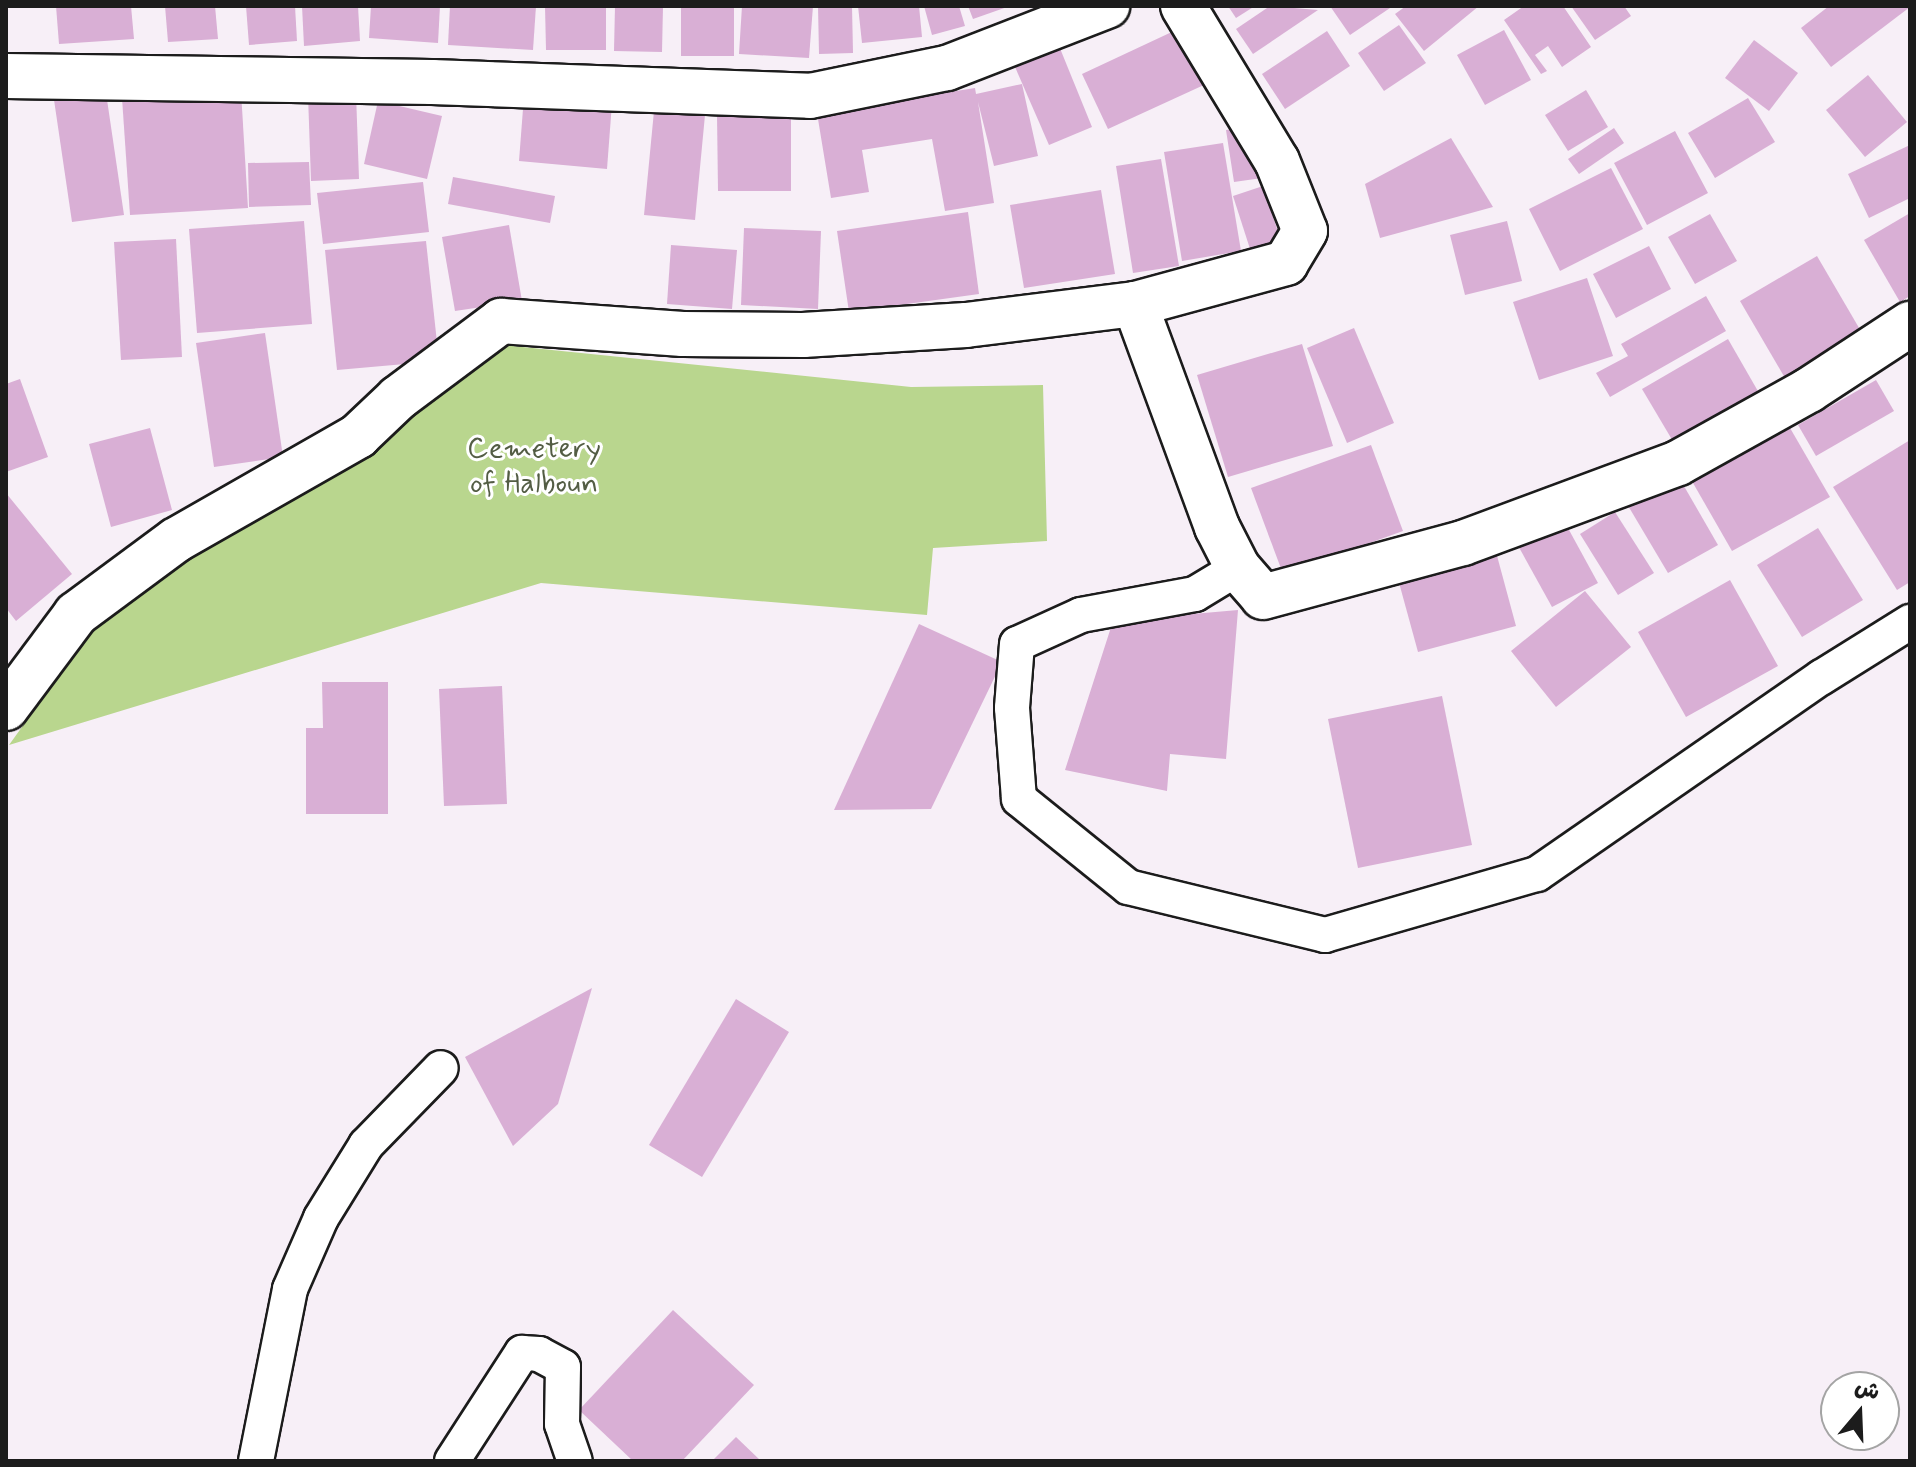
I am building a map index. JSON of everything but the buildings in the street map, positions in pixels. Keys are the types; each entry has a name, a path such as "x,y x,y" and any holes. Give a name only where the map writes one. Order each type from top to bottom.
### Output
{"street":[{"path":"6,76 432,82 810,96 947,68 1107,6"},
{"path":"6,708 76,614 176,540 358,436 398,398 501,321 683,334 803,335 966,325 1135,304 1286,263 1305,231 1277,161 1183,6"},
{"path":"1135,304 1217,527 1238,568 1263,597 1463,543 1678,463 1809,390 1910,324"},
{"path":"1238,568 1195,594 1081,615 1017,644 1012,708 1019,799 1128,887 1325,935 1537,874 1822,677 1910,622"},
{"path":"256,1461 290,1289 321,1218 366,1145 441,1068"},
{"path":"452,1461 522,1353 539,1354 563,1367 562,1424 575,1461"}],"green space":[{"name":"Cemetery of Halboun","path":"504,345 911,387 1043,385 1047,541 933,548 927,615 541,583 9,745 104,613 233,522 392,435 400,412"}]}
